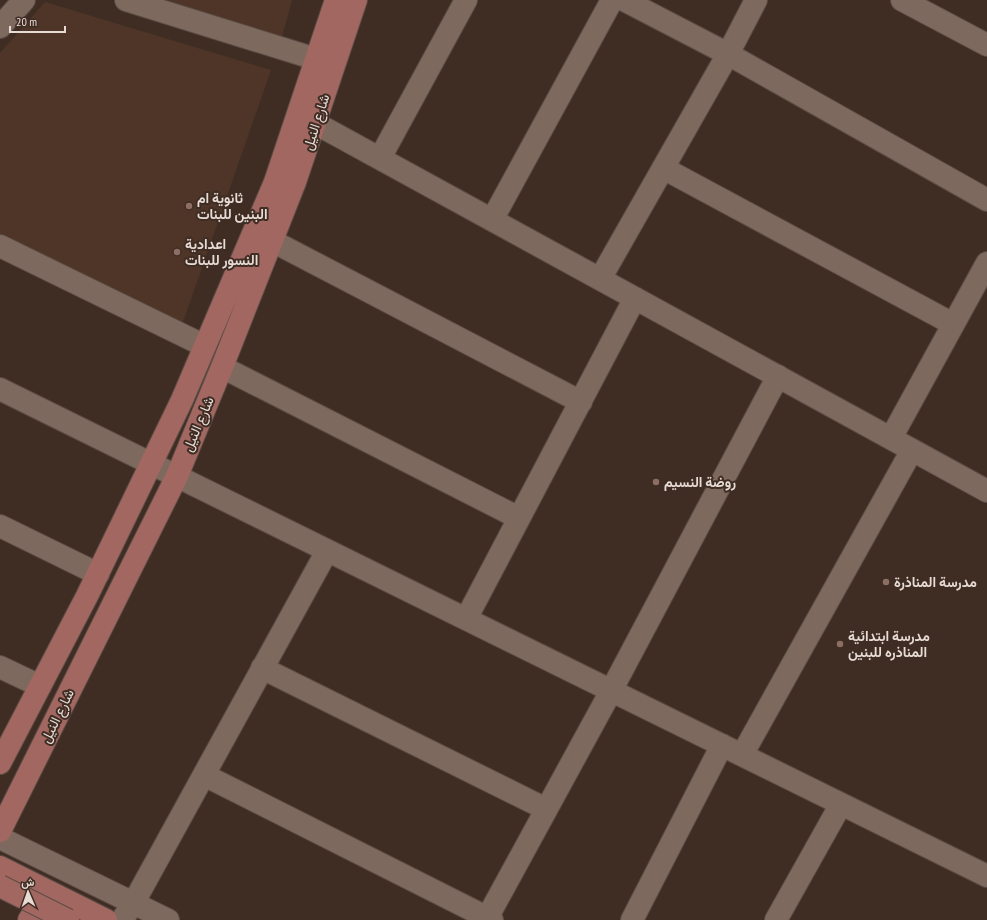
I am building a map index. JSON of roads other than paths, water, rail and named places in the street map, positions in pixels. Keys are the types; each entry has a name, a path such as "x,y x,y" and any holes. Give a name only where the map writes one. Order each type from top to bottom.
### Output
{"main road":[{"path":"0,763 98,574 182,400 205,346 263,236 275,182 336,0"},
{"name":"شارع النيل","path":"0,831 176,476 222,367 263,236 295,182 356,0"},
{"path":"0,867 102,918"},
{"path":"0,886 68,920"},
{"path":"29,920 35,912 48,905 64,905 102,918"}],"street":[{"path":"0,27 24,0"},
{"path":"126,0 316,60"},
{"path":"380,158 466,0"},
{"path":"492,220 612,0"},
{"path":"624,0 728,54 987,200"},
{"path":"600,279 728,54 756,0"},
{"path":"902,0 987,45"},
{"path":"315,123 987,491"},
{"path":"663,168 953,324"},
{"path":"263,236 581,402"},
{"path":"0,246 205,346"},
{"path":"891,438 987,263"},
{"path":"466,619 635,298"},
{"path":"222,367 519,518"},
{"path":"204,775 488,919 778,376"},
{"path":"0,389 987,876"},
{"path":"742,755 912,450"},
{"path":"0,526 98,574"},
{"path":"128,911 327,551"},
{"path":"0,667 40,686"},
{"path":"262,668 546,809"},
{"path":"632,920 722,746"},
{"path":"783,918 841,804"},
{"path":"0,838 128,911 168,920"}],"place":[{"name":"ثانوية ام البنين للبنات","path":"189,206"},
{"name":"اعدادية النسور للبنات","path":"177,252"},
{"name":"روضة النسيم","path":"656,482"},
{"name":"مدرسة المناذرة","path":"886,582"},
{"name":"مدرسة ابتدائية المناذره للبنين","path":"840,644"}]}
